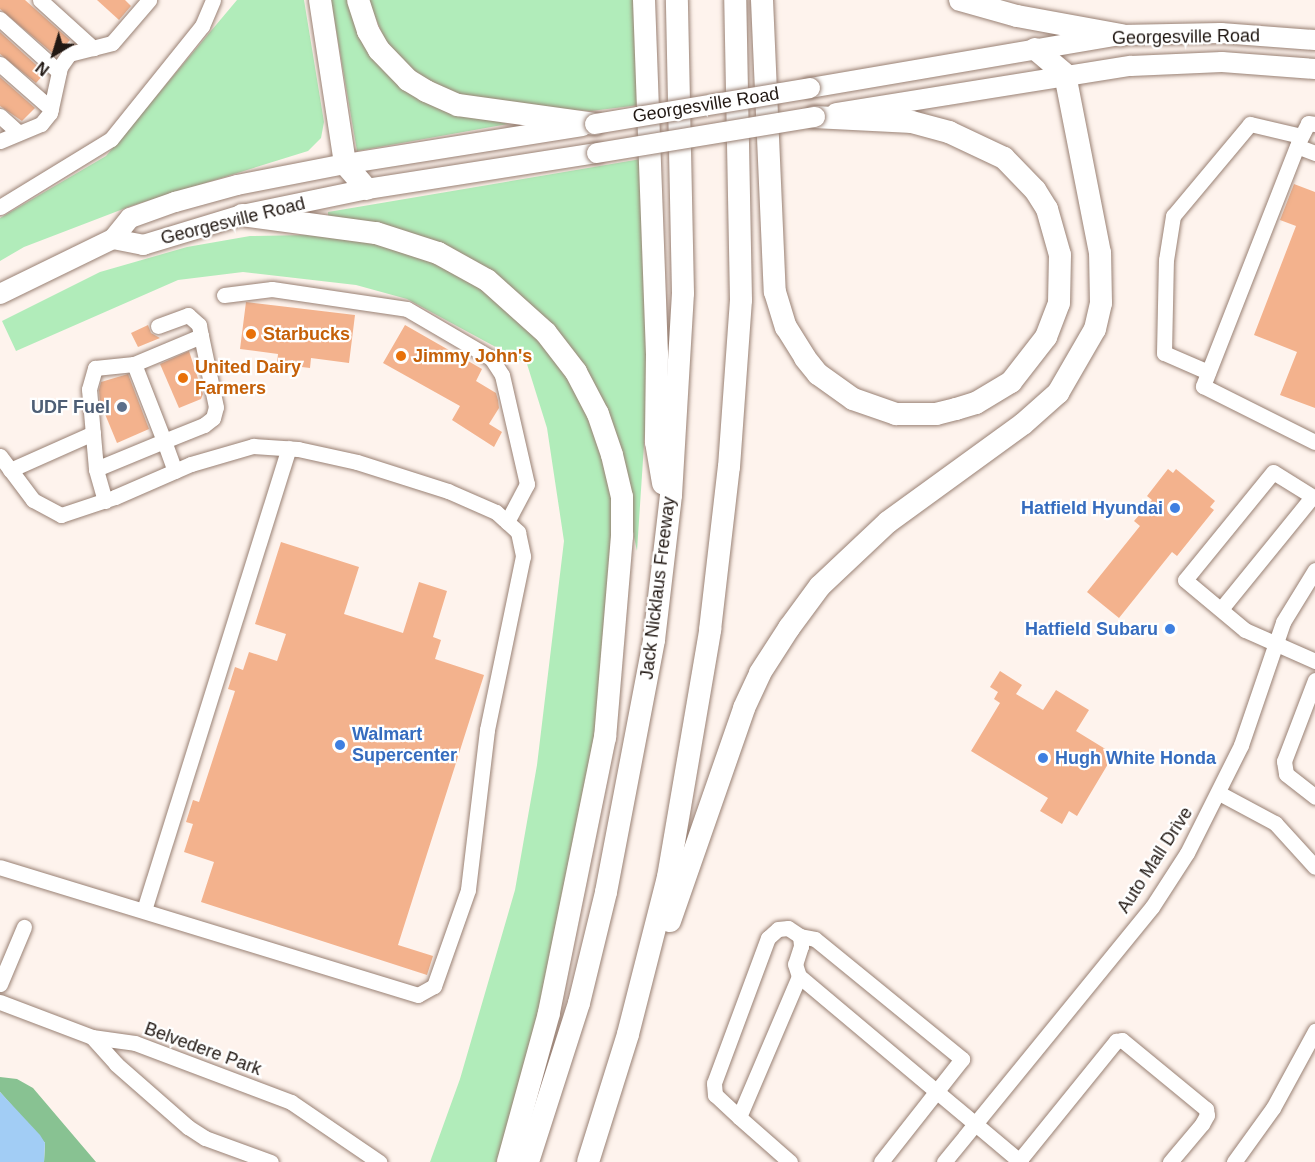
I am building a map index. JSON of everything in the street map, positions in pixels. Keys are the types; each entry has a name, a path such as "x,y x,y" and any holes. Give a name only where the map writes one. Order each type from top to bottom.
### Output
{"highway":[{"path":"320,0 345,164 367,189"},
{"path":"358,0 368,31 379,50 408,80 434,96 458,105 595,123"},
{"path":"644,0 657,354 656,442 668,520"},
{"name":"Jack Nicklaus Freeway","path":"528,1162 579,1003 606,892 647,681 668,520 683,293 677,0"},
{"path":"628,1034 683,799 705,668 729,467 741,300 735,0"},
{"path":"762,0 775,292 786,327 805,358 818,374 853,399 896,414 936,414 956,409 976,403 1011,382 1046,337 1059,303 1060,255 1047,209 1035,190 1004,158 949,132 911,122 815,117"},
{"path":"960,0 1017,16 1121,35"},
{"path":"588,1162 628,1034 744,708 760,673 820,586 888,522 1023,423 1058,393 1090,339 1101,303 1100,253 1065,74 1035,49"},
{"path":"242,215 376,232 438,253 487,280 539,326 576,372 598,414 612,455 622,497 622,536 605,737 551,1004 508,1162"}],"main road":[{"name":"Georgesville Road","path":"0,294 113,239 130,218 175,202 237,185 345,164 1121,35 1221,33 1315,40"},
{"name":"Georgesville Road","path":"113,239 143,245 242,215 367,189 597,153 1065,74 1222,62 1315,69"}],"street":[{"path":"40,0 93,48"},
{"path":"0,207 111,139 202,26 213,0"},
{"path":"0,141 41,124 51,109 59,72 69,54 112,43 143,2"},
{"path":"0,19 59,72"},
{"path":"0,64 51,109"},
{"path":"0,116 19,133"},
{"path":"1315,124 1308,123 1299,141 1203,386 1315,442"},
{"path":"1208,372 1164,353 1166,260 1173,216 1250,124 1299,141 1315,153"},
{"path":"224,295 272,289 407,309 491,358 502,375 526,484 507,522"},
{"path":"96,469 204,425 216,408 199,325 188,315 158,326"},
{"path":"105,501 96,469 93,433 90,389 95,368 134,364 201,336"},
{"path":"134,364 175,471"},
{"path":"0,867 418,995 434,986 468,890 487,730 523,556 518,532 496,512 448,491 357,462 289,448 254,446 175,471 105,501 61,515 33,500 4,463 93,433"},
{"path":"144,910 289,448"},
{"path":"1221,609 1313,498 1273,472 1185,580 1245,630 1315,660"},
{"name":"Auto Mall Drive","path":"944,1162 1152,907 1219,793 1241,745 1291,604 1315,570"},
{"path":"1315,680 1284,761 1286,774 1315,797"},
{"path":"1219,793 1275,823 1315,867"},
{"path":"0,984 24,927"},
{"path":"790,1162 715,1095 714,1083 768,938 778,929 788,928 800,936 815,939 962,1059 881,1162"},
{"path":"800,936 801,946 795,964 799,976 1020,1161 1116,1041 1122,1040 1206,1109 1208,1115 1202,1124 1170,1162"},
{"path":"740,1117 799,976"},
{"name":"Belvedere Park","path":"0,1002 92,1037 135,1043 291,1102 377,1161"},
{"path":"1234,1162 1273,1108 1315,1031"},
{"path":"92,1037 116,1064 188,1127 205,1138 271,1162"}],"green space":[{"path":"237,0 304,0 324,122 321,138 308,151 131,206 24,247 0,261 0,218 106,156"},
{"path":"331,0 351,0 366,41 448,110 508,124 357,151"},
{"path":"368,0 635,0 640,105 591,111 489,105 450,94 404,65 385,40"},
{"path":"641,159 648,384 637,551 611,428 499,280 328,217 328,212"},
{"path":"307,235 385,244 462,273 535,331 573,380 610,476 616,525 601,702 528,1069 496,1162 430,1162 460,1079 515,890 537,765 564,541 547,428 527,364 407,299 356,285 243,272 178,280 16,351 2,321 100,272 187,247 250,236"},
{"path":"0,1077 17,1079 33,1088 96,1162 44,1162 45,1143 0,1092"}],"water":[{"path":"0,1092 40,1135 45,1143 44,1162 0,1162"}],"building":[{"path":"0,0 25,0 70,40 56,56 0,9"},
{"path":"97,0 125,0 131,6 119,20"},
{"path":"0,32 45,73 36,83 0,54"},
{"path":"0,77 35,108 22,121 0,106"},
{"path":"1294,184 1315,192 1315,408 1280,395 1297,352 1254,335 1296,226 1280,220"},
{"path":"246,302 355,315 349,363 311,358 310,368 277,364 278,354 240,349"},
{"path":"148,325 151,333 160,338 138,347 131,333"},
{"path":"405,325 482,369 476,381 496,393 498,400 499,408 489,424 502,432 494,447 452,420 460,406 383,363"},
{"name":"United Dairy Farmers","path":"189,351 203,394 201,399 179,408 160,364"},
{"name":"UDF Fuel","path":"128,374 149,429 117,443 100,402 99,390 101,382"},
{"path":"1168,469 1173,473 1176,469 1215,501 1210,507 1214,510 1177,556 1172,552 1119,618 1087,592 1140,526 1134,521 1152,500 1147,496"},
{"name":"Walmart Supercenter","path":"281,542 359,567 344,614 403,633 419,582 447,591 433,637 441,640 435,659 484,675 398,945 433,956 427,975 201,902 214,862 184,852 193,824 186,822 193,800 199,802 235,691 228,689 235,667 243,670 249,652 277,661 286,634 255,624"},
{"path":"1000,671 1022,685 1016,694 1043,710 1056,690 1089,710 1076,731 1107,750 1108,764 1077,816 1069,811 1062,824 1040,811 1048,798 971,751 1000,703 994,699 998,692 990,687"}],"place":[{"name":"Starbucks","path":"251,334"},
{"name":"Jimmy John's","path":"401,356"},
{"name":"United Dairy Farmers","path":"183,378"},
{"name":"UDF Fuel","path":"122,407"},
{"name":"Hatfield Hyundai","path":"1175,508"},
{"name":"Hatfield Subaru","path":"1170,629"},
{"name":"Walmart Supercenter","path":"340,745"},
{"name":"Hugh White Honda","path":"1043,758"}]}
